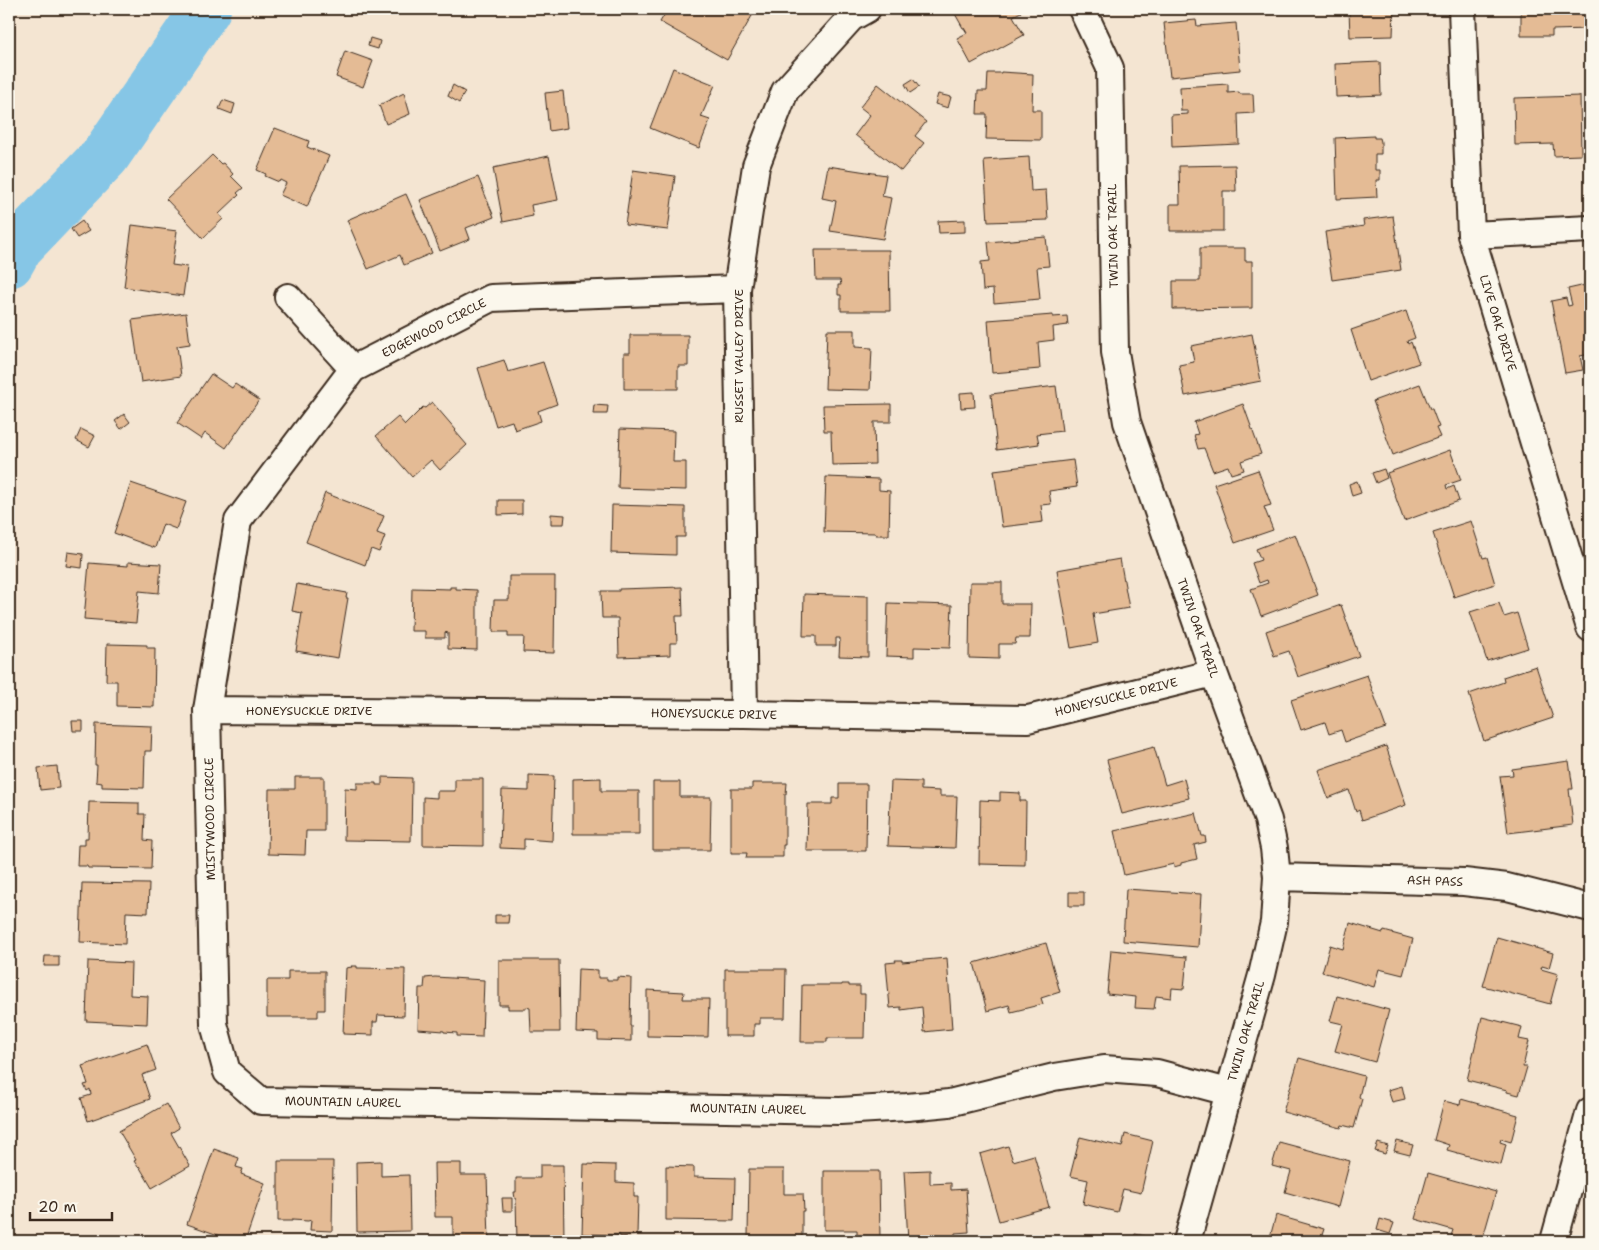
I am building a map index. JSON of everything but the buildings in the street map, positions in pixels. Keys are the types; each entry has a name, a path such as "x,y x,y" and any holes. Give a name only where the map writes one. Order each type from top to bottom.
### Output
{"street":[{"name":"RUSSET VALLEY DRIVE","path":"744,714 737,289 756,166 785,91 852,18 867,9"},
{"name":"TWIN OAK TRAIL","path":"1082,9 1110,68 1115,352 1127,422 1214,673 1268,820 1274,848 1277,877 1274,922 1262,976 1187,1241"},
{"name":"LIVE OAK DRIVE","path":"1462,9 1471,235 1590,628"},
{"path":"1471,235 1590,229"},
{"name":"EDGEWOOD CIRCLE","path":"238,521 354,369 492,298 737,289"},
{"path":"288,297 354,369"},
{"name":"MISTYWOOD CIRCLE","path":"238,521 208,710 214,1024 227,1072 261,1101"},
{"name":"HONEYSUCKLE DRIVE","path":"208,710 744,714 1028,719 1214,673"},
{"name":"ASH PASS","path":"1277,877 1464,882 1507,887 1590,908"},
{"name":"MOUNTAIN LAUREL","path":"261,1101 840,1111 949,1103 1054,1077 1104,1069 1157,1073 1228,1092"},
{"path":"1554,1241 1590,1111"}],"waterway":[{"path":"9,263 18,247 105,156 206,9"}]}
